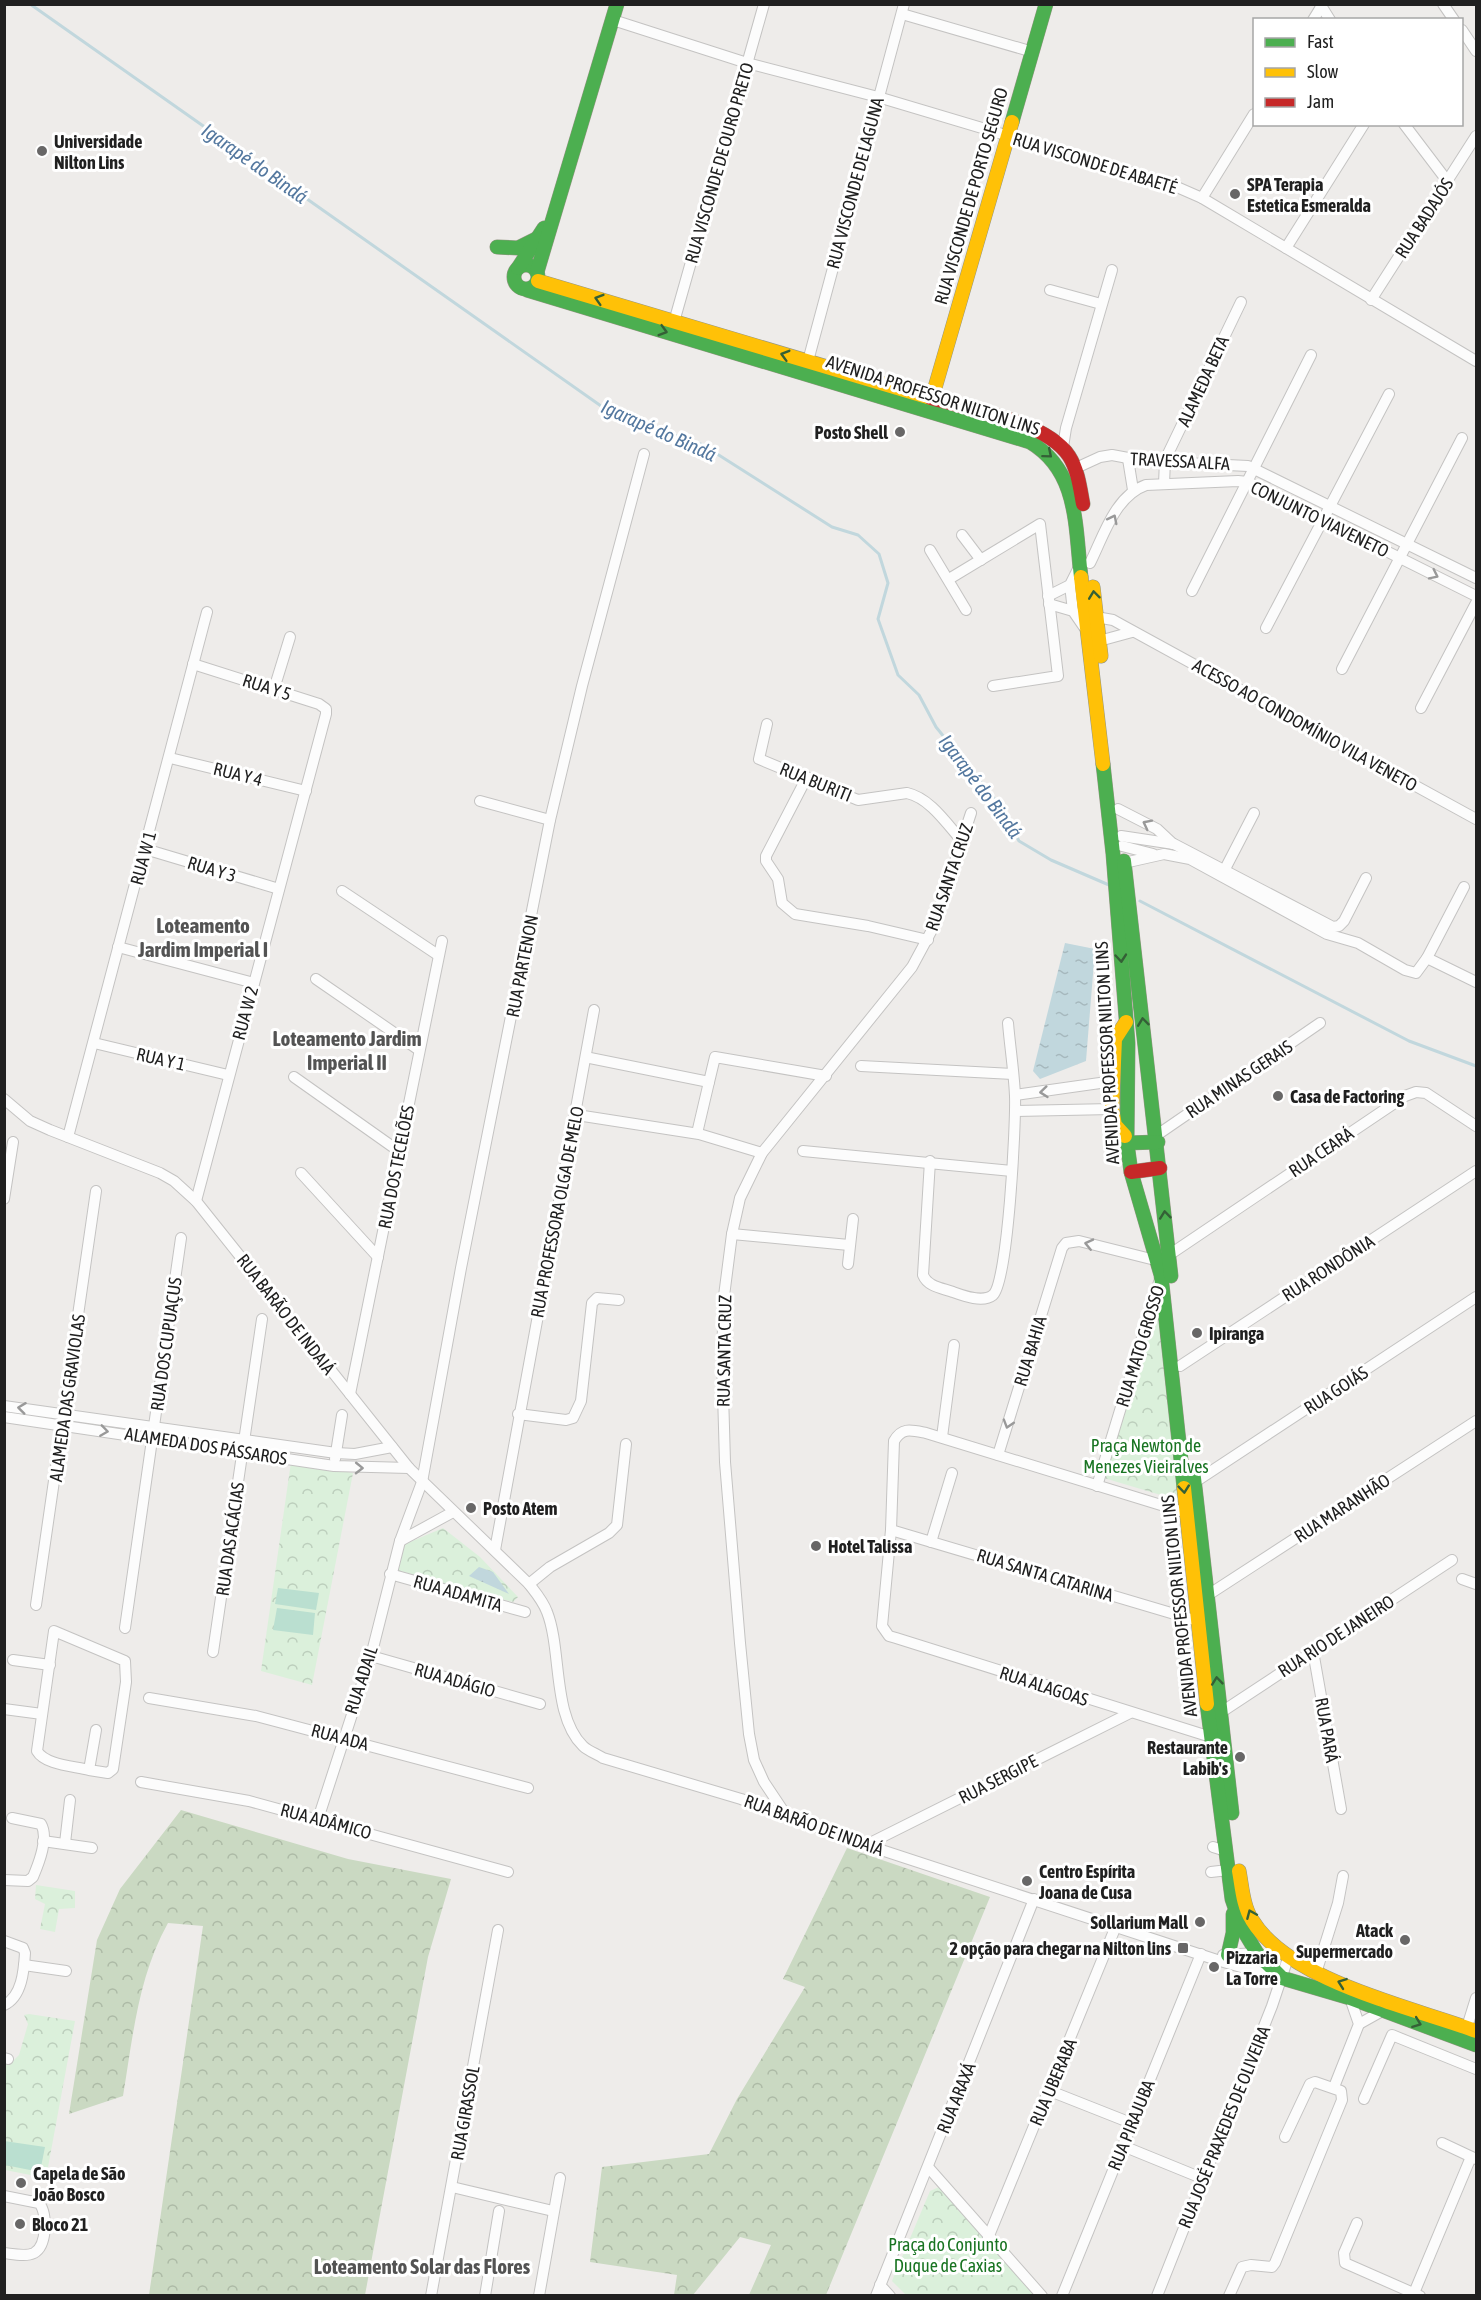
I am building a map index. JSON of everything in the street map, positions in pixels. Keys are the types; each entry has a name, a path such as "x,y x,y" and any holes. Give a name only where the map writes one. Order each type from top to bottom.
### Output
{"main road":[{"path":"553,215 514,276 515,283 527,290 535,286 553,215 617,4"},
{"name":"RUA VISCONDE DE PORTO SEGURO","path":"932,398 1046,4"},
{"path":"497,247 518,248 537,239"},
{"path":"518,268 531,266 538,276"},
{"name":"AVENIDA PROFESSOR NILTON LINS","path":"538,276 674,322 1029,427 1063,447 1076,468 1085,565 1086,630 1157,1138 1163,1264 1211,1737 1219,1850 1228,1870 1232,1899 1242,1928 1257,1953 1282,1978 1350,1998 1476,2045"},
{"name":"AVENIDA PROFESSOR NILTON LINS","path":"527,290 973,423 1033,443 1052,456 1064,473 1072,500 1096,617 1124,862 1121,881"},
{"name":"AVENIDA PROFESSOR NILTON LINS","path":"1123,902 1127,1140 1131,1172 1163,1264 1180,1366 1220,1713 1244,1897 1252,1921 1269,1942 1288,1958 1316,1973 1472,2029"},
{"path":"1126,1022 1115,1039 1112,1109 1115,1125 1127,1140 1148,1144 1157,1138"},
{"path":"1131,1172 1141,1168 1160,1168"},
{"path":"1228,1955 1233,1932 1232,1899"}],"street":[{"name":"RUA VISCONDE DE OURO PRETO","path":"674,322 764,4"},
{"path":"1443,4 1453,18"},
{"path":"903,9 1033,52"},
{"name":"RUA VISCONDE DE LAGUNA","path":"808,361 903,9"},
{"name":"RUA VISCONDE DE ABAETÉ","path":"613,20 747,63 878,97 1170,184 1202,198 1371,300 1476,358"},
{"path":"1463,33 1476,51"},
{"path":"1202,198 1253,116"},
{"path":"1286,248 1363,126"},
{"path":"1406,126 1448,182"},
{"name":"RUA BADAJÓS","path":"1371,300 1476,136"},
{"path":"1063,447 1066,428 1112,270"},
{"path":"1050,290 1101,304"},
{"name":"ALAMEDA BETA","path":"1165,460 1241,302"},
{"path":"1192,591 1311,356"},
{"path":"1266,628 1389,394"},
{"path":"1342,669 1462,438"},
{"name":"RUA PARTENON","path":"422,1482 461,1268 550,820 582,686 644,454"},
{"name":"TRAVESSA ALFA","path":"1076,468 1100,457 1112,455 1128,459 1240,465 1255,469 1476,578"},
{"path":"1049,600 1070,585 1085,565 1124,498 1133,490 1128,459"},
{"path":"1164,483 1165,460"},
{"path":"1198,463 1200,482"},
{"name":"CONJUNTO VIAVENETO","path":"1133,490 1146,485 1164,483 1248,482 1476,596"},
{"path":"949,579 1040,524 1058,676 993,686"},
{"path":"962,535 981,560"},
{"path":"930,550 966,610"},
{"path":"1070,585 1073,610 1086,630"},
{"path":"1049,600 1073,610"},
{"path":"1421,708 1476,603"},
{"name":"RUA W 1","path":"68,1137 207,612"},
{"name":"ACESSO AO CONDOMÍNIO VILA VENETO","path":"1096,617 1113,620 1476,819"},
{"path":"1099,641 1132,632"},
{"path":"274,689 290,637"},
{"name":"RUA Y 5","path":"193,664 324,706 325,722"},
{"name":"RUA W 2","path":"196,1200 325,722"},
{"name":"RUA BURITI","path":"767,724 759,759 858,800 907,792 914,794 928,803 962,841"},
{"name":"RUA Y 4","path":"170,758 306,791"},
{"name":"RUA SANTA CRUZ","path":"807,777 766,856 767,864 778,879 782,903 786,909 802,915 868,926 928,940"},
{"path":"480,801 550,820"},
{"path":"1118,809 1157,829 1174,844 1333,927 1339,926 1344,921 1366,878"},
{"name":"RUA SANTA CRUZ","path":"786,1815 764,1782 754,1760 742,1666 725,1462 722,1359 724,1296 732,1234 740,1198 762,1153 895,991 928,940 971,813"},
{"path":"1225,869 1254,813"},
{"path":"1122,841 1174,844"},
{"path":"1122,841 1157,855"},
{"name":"RUA Y 3","path":"145,849 279,889"},
{"path":"1124,862 1157,855 1177,856 1204,866 1327,934 1358,943 1405,970 1416,973 1427,958 1464,887"},
{"path":"342,891 438,955"},
{"name":"RUA DOS TECELÕES","path":"350,1394 442,940"},
{"path":"118,947 254,983"},
{"path":"1427,958 1476,982"},
{"path":"316,979 419,1050"},
{"name":"RUA PROFESSORA OLGA DE MELO","path":"495,1550 518,1414 577,1115 594,1010"},
{"path":"930,1161 923,1275 930,1284 967,1297 985,1299 998,1288 1003,1269 1012,1171 1015,1095 1008,1023"},
{"name":"RUA MINAS GERAIS","path":"1157,1138 1320,1023"},
{"name":"RUA Y 1","path":"94,1042 228,1075"},
{"path":"698,1129 715,1057 826,1076"},
{"path":"590,1058 709,1082"},
{"path":"861,1066 1013,1074"},
{"path":"294,1077 400,1152"},
{"path":"1015,1095 1114,1082"},
{"path":"1062,1109 1066,1099 1078,1087"},
{"name":"RUA CEARÁ","path":"1163,1264 1405,1096 1416,1092 1425,1094 1476,1126"},
{"name":"RUA BARÃO DE INDAIÁ","path":"4,1099 30,1121 160,1173 174,1181 196,1200 409,1468 529,1584 547,1611 564,1707 572,1730 583,1747 603,1758 682,1780 866,1845 1206,1956 1282,1978"},
{"path":"1015,1111 1112,1109"},
{"path":"577,1115 699,1134 762,1153"},
{"path":"4,1200 13,1142"},
{"path":"803,1151 930,1161 1012,1171"},
{"name":"RUA RONDÔNIA","path":"1180,1366 1476,1171"},
{"path":"301,1173 378,1257"},
{"name":"ALAMEDA DAS GRAVIOLAS","path":"36,1605 96,1191"},
{"path":"848,1264 853,1219"},
{"path":"732,1234 849,1245"},
{"name":"RUA DOS CUPUAÇUS","path":"125,1628 181,1238"},
{"name":"RUA BAHIA","path":"998,1455 1062,1248 1071,1240 1163,1264"},
{"name":"RUA MATO GROSSO","path":"1097,1486 1163,1264"},
{"name":"RUA GOIÁS","path":"1195,1482 1476,1297"},
{"path":"518,1414 566,1420 573,1418 581,1401 594,1300 600,1298 619,1300"},
{"name":"RUA DAS ACÁCIAS","path":"213,1652 262,1319"},
{"path":"942,1437 954,1345"},
{"name":"ALAMEDA DOS PÁSSAROS","path":"4,1406 155,1425 336,1453 355,1454 392,1447"},
{"path":"334,1466 342,1415"},
{"name":"ALAMEDA DOS PÁSSAROS","path":"4,1417 334,1466 409,1468"},
{"name":"RUA MARANHÃO","path":"1208,1595 1476,1421"},
{"path":"891,1530 894,1441 900,1432 907,1430 942,1437 1187,1513"},
{"path":"529,1584 550,1567 609,1533 617,1525 626,1444"},
{"path":"931,1542 952,1473"},
{"name":"RUA ADAIL","path":"318,1818 370,1656 400,1541 422,1482"},
{"path":"400,1541 453,1512"},
{"name":"RUA SANTA CATARINA","path":"891,1530 1198,1621"},
{"name":"RUA ALAGOAS","path":"891,1530 882,1626 888,1636 1211,1737"},
{"name":"RUA RIO DE JANEIRO","path":"1220,1713 1452,1560"},
{"name":"RUA ADAMITA","path":"390,1574 525,1612"},
{"path":"1462,1579 1476,1584"},
{"path":"54,1631 125,1660 126,1682 113,1769 108,1773 40,1756 37,1751 50,1665 54,1631"},
{"name":"RUA PARÁ","path":"1313,1651 1341,1809"},
{"name":"RUA ADÁGIO","path":"370,1656 540,1704"},
{"path":"13,1660 50,1665"},
{"name":"RUA ADA","path":"149,1698 256,1716 343,1737 528,1788"},
{"path":"4,1709 42,1714"},
{"name":"RUA SERGIPE","path":"866,1845 1130,1713"},
{"path":"89,1770 96,1730"},
{"name":"RUA ADÂMICO","path":"141,1782 249,1801 318,1818 508,1872"},
{"path":"65,1844 70,1800"},
{"path":"4,1880 28,1881 33,1877 43,1841 44,1829 41,1824 12,1818"},
{"path":"43,1841 92,1848"},
{"path":"1211,1872 1228,1870"},
{"path":"1316,1973 1338,1903 1343,1876"},
{"name":"RUA ARAXÁ","path":"878,2290 1034,1899"},
{"name":"RUA UBERABA","path":"988,2238 1116,1926"},
{"name":"RUA GIRASSOL","path":"431,2295 498,1930"},
{"path":"4,1941 23,1948 24,1965 18,1991 12,2001 4,2005"},
{"name":"RUA BARÃO DE INDAIÁ","path":"1206,1956 1257,1953"},
{"name":"RUA PIRAJUBA","path":"1062,2295 1131,2123 1206,1956"},
{"name":"RUA JOSÉ PRAXEDES DE OLIVEIRA","path":"1157,2295 1288,1958"},
{"path":"24,1965 66,1971"},
{"path":"1350,1998 1359,2024"},
{"path":"1472,2029 1476,1998"},
{"path":"1334,2086 1359,2024 1384,2010"},
{"path":"1364,2099 1392,2035 1476,2069"},
{"path":"1229,2295 1242,2267 1251,2265 1272,2267 1275,2263 1343,2093 1334,2086 1315,2082 1306,2087 1285,2137"},
{"path":"1050,2091 1131,2123"},
{"path":"1356,2223 1344,2253 1344,2263 1417,2294 1474,2158 1442,2143"},
{"path":"1123,2146 1204,2179"},
{"path":"928,2167 988,2238 1042,2295"},
{"path":"539,2295 560,2178"},
{"path":"452,2187 553,2211"},
{"path":"4,2196 39,2203 45,2214 37,2252 4,2253"},
{"path":"485,2295 498,2211"},
{"path":"878,2290 890,2295"}],"green space":[{"name":"Praça Newton de Menezes Vieiralves","path":"1161,1280 1184,1502 1104,1478"},
{"path":"291,1462 353,1473 312,1685 261,1671"},
{"path":"443,1528 480,1557 518,1597 513,1602 397,1570 403,1545"},
{"path":"278,1588 319,1593 316,1610 275,1604"},
{"path":"277,1608 315,1613 313,1635 273,1630"},
{"path":"181,1810 348,1859 451,1879 428,1957 365,2295 149,2295 203,1926 168,1923 158,1943 138,2007 123,2096 69,2114 97,1940 120,1889"},
{"path":"847,1848 990,1897 826,2295 749,2295 771,2245 740,2237 693,2295 674,2295 677,2275 590,2262 602,2167 709,2154 737,2099 805,1987 783,1979"},
{"path":"36,1885 75,1891 75,1908 59,1909 55,1932 40,1929 45,1904 35,1899"},
{"path":"24,2015 75,2021 46,2178 5,2170 5,2063 11,2063 19,2055 28,2024"},
{"path":"4,2141 45,2147 40,2172 5,2165"},
{"name":"Praça do Conjunto Duque de Caxias","path":"939,2187 1042,2295 906,2295 892,2281 930,2191"}],"water":[{"path":"1065,943 1095,949 1086,1061 1040,1079 1033,1071"},
{"path":"479,1567 493,1572 509,1594 469,1576"}],"waterway":[{"name":"Igarapé do Bindá","path":"30,4 611,413 703,445 832,527 858,535 879,554 888,583 878,619 898,675 919,695 936,727 1001,807 1019,841 1051,860 1109,885"},
{"name":"Igarapé do Bindá","path":"1140,901 1409,1041 1476,1066"}],"traffic: fast":[{"path":"537,272 617,4"},
{"path":"1012,122 1046,4"},
{"path":"518,268 544,228"},
{"path":"497,247 518,248 536,239"},
{"path":"526,265 535,268 538,277 535,286 526,289 517,286 514,277 517,268 526,265"},
{"path":"527,290 1030,442 1046,454 1058,468 1066,484 1075,520 1081,577"},
{"path":"1103,764 1113,854 1128,1043 1127,1143 1131,1172 1161,1275 1184,1488"},
{"path":"1124,861 1171,1276"},
{"path":"1127,1143 1158,1142"},
{"path":"1194,1478 1232,1813"},
{"path":"1207,1704 1232,1899 1242,1928 1257,1953 1282,1978 1350,1998 1476,2045"},
{"path":"1228,1955 1233,1933 1233,1914"}],"traffic: slow":[{"path":"932,398 1012,122"},
{"path":"538,281 931,398"},
{"path":"1081,577 1103,764"},
{"path":"1093,587 1101,656"},
{"path":"1125,1136 1115,1125 1112,1109 1115,1039 1126,1022"},
{"path":"1184,1488 1207,1704"},
{"path":"1239,1871 1245,1903 1252,1920 1270,1941 1293,1960 1322,1976 1354,1989 1476,2031"}],"traffic: jam":[{"path":"931,398 1006,418 1025,425 1058,444 1075,467 1083,504"},
{"path":"1131,1172 1160,1168"}],"place":[{"name":"Universidade Nilton Lins","path":"42,151"},
{"name":"SPA Terapia Estetica Esmeralda","path":"1235,194"},
{"name":"Posto Shell","path":"900,432"},
{"name":"Casa de Factoring","path":"1278,1096"},
{"name":"Ipiranga","path":"1197,1333"},
{"name":"Posto Atem","path":"471,1508"},
{"name":"Hotel Talissa","path":"816,1546"},
{"name":"Restaurante Labib's","path":"1240,1757"},
{"name":"Centro Espírita Joana de Cusa","path":"1027,1881"},
{"name":"Sollarium Mall","path":"1200,1922"},
{"name":"Atack Supermercado","path":"1405,1940"},
{"name":"2 opção para chegar na Nilton lins","path":"1183,1948"},
{"name":"Pizzaria La Torre","path":"1214,1967"},
{"name":"Capela de São João Bosco","path":"21,2183"},
{"name":"Bloco 21","path":"20,2224"}],"district":[{"name":"Loteamento Jardim Imperial I","path":"203,937"},
{"name":"Loteamento Jardim Imperial II","path":"347,1050"},
{"name":"Loteamento Solar das Flores","path":"422,2266"}]}
